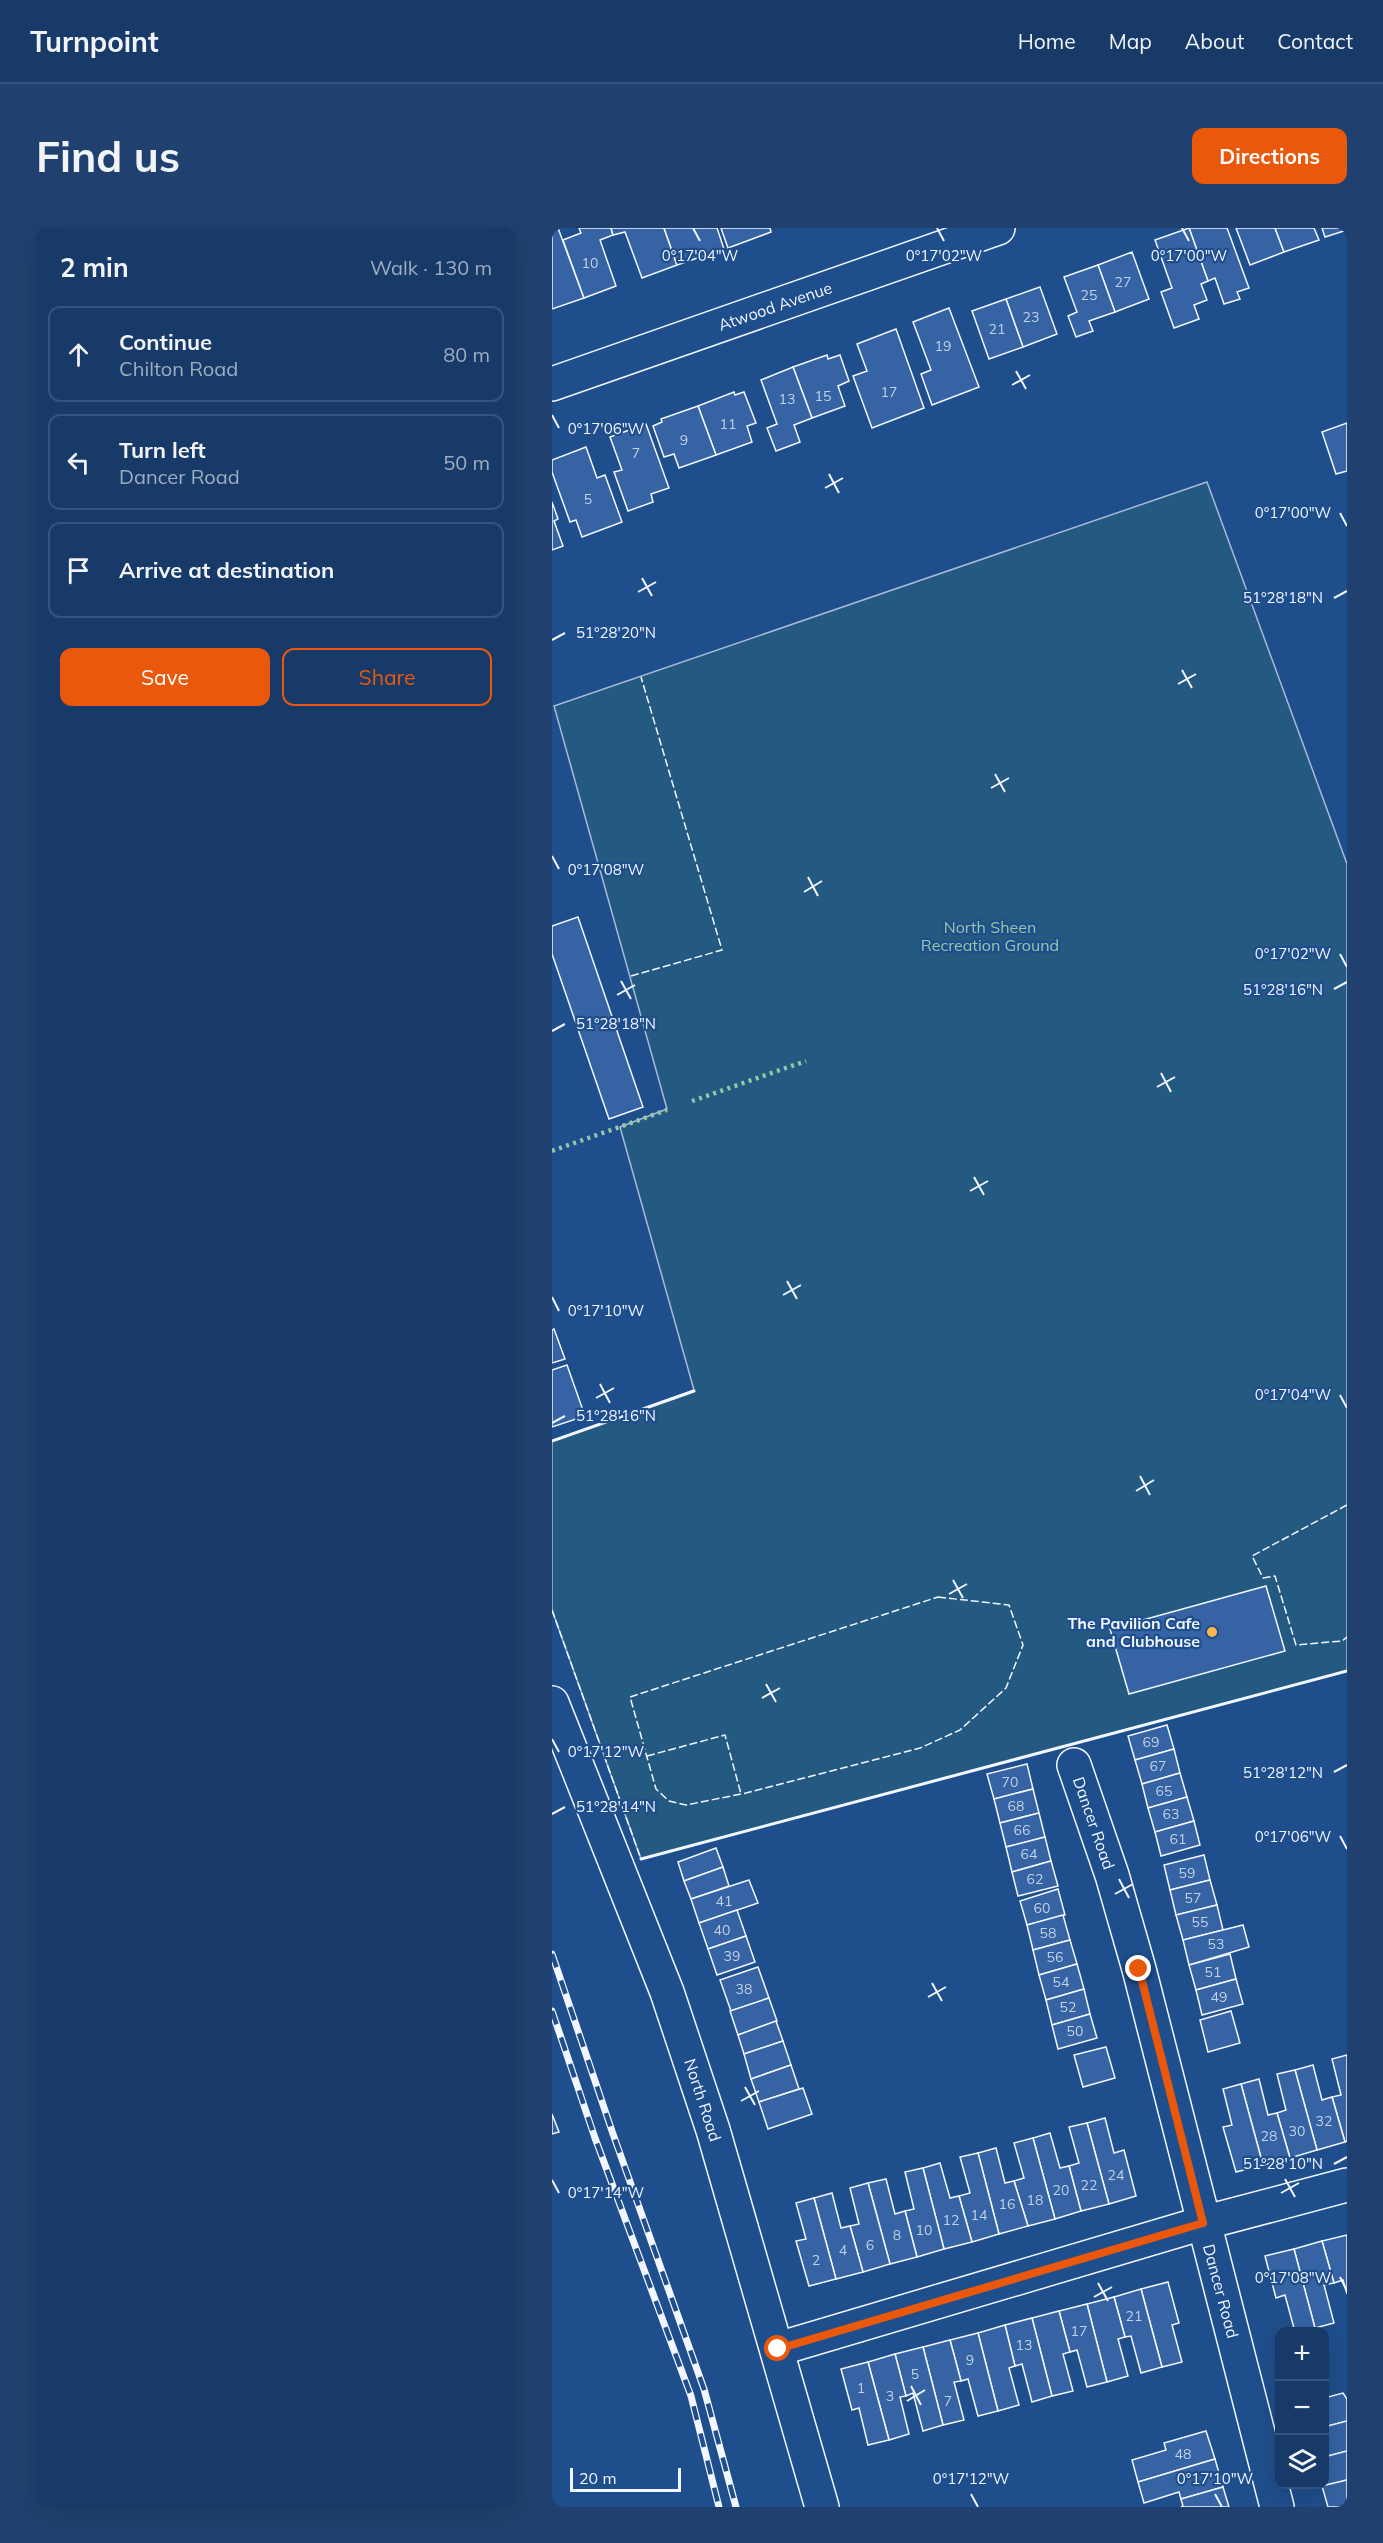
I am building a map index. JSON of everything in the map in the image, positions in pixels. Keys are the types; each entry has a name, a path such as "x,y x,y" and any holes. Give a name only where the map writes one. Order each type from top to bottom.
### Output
{"street":[{"name":"Atwood Avenue","path":"552,384 998,228"},
{"name":"North Road","path":"552,1703 667,1992 713,2130 822,2507"},
{"name":"Dancer Road","path":"1074,1765 1112,1875 1139,1969 1277,2507"},
{"path":"778,2349 1203,2223 1347,2185"}],"green space":[{"name":"North Sheen Recreation Ground","path":"1207,482 1347,864 1347,1671 641,1859 552,1610 552,1441 694,1390 620,1127 667,1109 554,706"}],"building":[{"path":"552,228 558,228 584,298 552,309"},
{"path":"579,228 611,228 613,235 600,240 616,286 584,298 563,240 581,233"},
{"path":"611,228 664,228 677,265 642,278 625,232 613,235"},
{"path":"664,228 717,228 724,249 677,265"},
{"path":"721,228 770,228 771,232 728,248"},
{"path":"1189,228 1227,228 1249,288 1237,292 1240,299 1224,304 1215,278 1208,281"},
{"path":"1189,228 1208,281 1201,284 1207,300 1194,305 1199,319 1174,328 1161,292 1172,288 1155,240"},
{"path":"1236,228 1275,228 1284,252 1250,265"},
{"path":"1275,228 1314,228 1319,240 1284,252"},
{"path":"1322,228 1347,228 1347,230 1325,237"},
{"path":"1132,252 1149,299 1115,312 1098,265"},
{"path":"1098,265 1115,312 1089,321 1093,331 1076,337 1068,316 1077,312 1064,277"},
{"path":"1040,287 1057,334 1023,347 1006,299"},
{"path":"1006,299 1023,347 989,359 972,311"},
{"path":"949,308 979,387 932,405 921,374 931,370 913,322"},
{"path":"896,329 924,408 872,428 853,376 867,371 857,344"},
{"path":"827,355 828,359 840,355 849,381 838,386 845,406 812,418 793,367"},
{"path":"793,367 812,418 794,425 800,442 776,451 767,428 777,424 761,380"},
{"path":"734,392 735,395 744,392 756,423 747,426 752,442 716,455 698,406"},
{"path":"698,406 716,455 679,468 674,454 664,457 653,426 662,422 661,419"},
{"path":"1347,423 1347,471 1336,474 1322,432"},
{"path":"646,424 669,488 651,494 653,502 628,511 614,472 622,470 610,437"},
{"path":"586,447 597,478 605,475 622,522 582,537 576,520 570,522 552,472 552,460"},
{"path":"552,502 558,519 554,521 563,546 552,550"},
{"path":"578,917 643,1107 609,1119 552,954 552,926"},
{"path":"554,1329 565,1359 552,1363 552,1330"},
{"path":"567,1365 585,1416 552,1427 552,1370"},
{"path":"1266,1586 1285,1651 1129,1694 1110,1629"},
{"path":"1167,1725 1174,1749 1135,1760 1128,1736"},
{"path":"1174,1749 1180,1773 1142,1784 1135,1760"},
{"path":"1027,1764 1033,1789 994,1799 987,1774"},
{"path":"1180,1773 1187,1797 1148,1808 1142,1784"},
{"path":"1033,1789 1039,1813 1000,1823 994,1799"},
{"path":"1187,1797 1194,1821 1155,1832 1148,1808"},
{"path":"1039,1813 1045,1837 1006,1847 1000,1823"},
{"path":"1194,1821 1200,1845 1161,1856 1155,1832"},
{"path":"1045,1837 1051,1861 1012,1872 1006,1847"},
{"path":"716,1848 723,1867 684,1881 678,1862"},
{"path":"1204,1855 1210,1880 1170,1890 1164,1865"},
{"path":"1051,1861 1058,1886 1018,1896 1012,1872"},
{"path":"723,1867 729,1886 691,1899 684,1881"},
{"path":"749,1880 758,1903 699,1923 691,1899"},
{"path":"1210,1880 1217,1905 1176,1915 1170,1890"},
{"path":"1058,1889 1065,1915 1027,1925 1020,1901"},
{"path":"1217,1905 1223,1930 1183,1940 1176,1915"},
{"path":"737,1910 746,1936 708,1949 699,1923"},
{"path":"1063,1915 1070,1940 1033,1950 1027,1925"},
{"path":"1243,1925 1249,1947 1189,1965 1183,1940"},
{"path":"746,1936 755,1962 717,1975 708,1949"},
{"path":"1070,1940 1077,1964 1039,1975 1033,1950"},
{"path":"1230,1954 1236,1979 1196,1990 1189,1965"},
{"path":"1077,1964 1084,1989 1046,2000 1039,1975"},
{"path":"758,1967 769,1998 731,2011 720,1980"},
{"path":"1236,1979 1243,2004 1202,2015 1196,1990"},
{"path":"1084,1989 1090,2014 1052,2025 1046,2000"},
{"path":"769,1998 777,2021 738,2035 730,2011"},
{"path":"1231,2011 1240,2043 1208,2052 1200,2020"},
{"path":"1090,2014 1097,2038 1058,2049 1052,2025"},
{"path":"776,2021 783,2041 744,2054 738,2035"},
{"path":"783,2041 791,2065 751,2079 744,2054"},
{"path":"1106,2047 1115,2078 1083,2087 1074,2055"},
{"path":"1347,2055 1347,2141 1345,2142 1332,2097 1341,2095 1332,2059"},
{"path":"791,2065 799,2089 759,2102 751,2079"},
{"path":"1313,2065 1322,2100 1332,2097 1345,2142 1317,2150 1295,2070"},
{"path":"1295,2070 1317,2150 1290,2158 1277,2113 1286,2110 1277,2074"},
{"path":"1259,2079 1268,2115 1277,2113 1290,2158 1263,2165 1241,2084"},
{"path":"1241,2084 1263,2165 1236,2172 1223,2127 1232,2125 1223,2089"},
{"path":"803,2088 812,2114 768,2129 759,2102"},
{"path":"552,2114 559,2132 552,2134"},
{"path":"1105,2118 1114,2153 1124,2150 1136,2196 1109,2204 1087,2123"},
{"path":"1087,2123 1109,2204 1081,2211 1069,2166 1079,2163 1069,2127"},
{"path":"1050,2133 1060,2168 1069,2166 1081,2211 1055,2219 1033,2138"},
{"path":"1033,2138 1055,2219 1028,2226 1014,2181 1024,2178 1014,2143"},
{"path":"996,2148 1005,2183 1014,2181 1028,2226 999,2234 978,2153"},
{"path":"978,2153 999,2234 972,2242 959,2196 970,2193 960,2157"},
{"path":"940,2163 950,2198 959,2196 972,2242 944,2249 923,2168"},
{"path":"923,2168 944,2249 917,2257 905,2211 914,2209 905,2172"},
{"path":"886,2179 895,2214 905,2211 917,2257 890,2264 868,2183"},
{"path":"868,2183 890,2264 863,2272 850,2226 859,2224 850,2188"},
{"path":"832,2193 841,2228 850,2226 863,2272 836,2279 814,2198"},
{"path":"814,2198 836,2279 809,2286 796,2241 806,2239 796,2203"},
{"path":"1347,2235 1347,2294 1343,2280 1334,2283 1322,2241"},
{"path":"1322,2241 1334,2283 1324,2285 1334,2323 1315,2327 1294,2249"},
{"path":"1294,2249 1315,2327 1294,2327 1285,2295 1276,2298 1265,2256"},
{"path":"1168,2282 1179,2323 1172,2325 1182,2362 1162,2367 1141,2289"},
{"path":"1141,2289 1162,2367 1141,2373 1131,2336 1125,2337 1114,2297"},
{"path":"1114,2297 1125,2337 1118,2339 1128,2376 1107,2382 1087,2304"},
{"path":"1087,2304 1107,2382 1087,2387 1077,2350 1070,2352 1059,2311"},
{"path":"1059,2311 1070,2352 1063,2354 1073,2391 1052,2396 1032,2318"},
{"path":"1032,2318 1052,2396 1032,2402 1022,2364 1015,2366 1005,2325"},
{"path":"1005,2325 1015,2366 1009,2368 1019,2405 998,2411 978,2333"},
{"path":"978,2333 998,2411 978,2416 968,2379 961,2381 950,2340"},
{"path":"950,2340 961,2381 954,2382 964,2420 943,2425 923,2347"},
{"path":"923,2347 943,2425 923,2431 913,2393 906,2396 895,2354"},
{"path":"895,2354 906,2396 900,2397 909,2434 889,2440 868,2362"},
{"path":"868,2362 889,2440 868,2445 859,2408 852,2410 841,2369"},
{"path":"1343,2393 1347,2399 1347,2421 1329,2426 1329,2397"},
{"path":"1347,2421 1347,2451 1329,2456 1329,2426"},
{"path":"1206,2431 1215,2459 1138,2482 1132,2460 1166,2450 1164,2443"},
{"path":"1347,2451 1347,2480 1329,2484 1329,2456"},
{"path":"1215,2459 1223,2487 1181,2499 1179,2492 1144,2503 1138,2482"},
{"path":"1347,2480 1347,2507 1328,2507 1323,2489 1329,2489 1329,2484"},
{"path":"1223,2487 1229,2507 1181,2507 1183,2506 1181,2499"}],"railway":[{"path":"552,1954 704,2389 736,2507"},
{"path":"552,2011 595,2138 691,2396 719,2507"}],"hedge":[{"path":"692,1101 806,1061"},
{"path":"552,1151 667,1110"}],"fence":[{"path":"631,976 722,950 641,677"},
{"path":"1347,1505 1252,1556 1263,1578 1275,1576 1296,1645 1342,1641 1347,1637"},
{"path":"938,1597 1009,1605 1023,1645 1006,1688 960,1730 920,1748 746,1793 686,1805 669,1801 656,1789 630,1697 938,1597"},
{"path":"552,1610 641,1859"},
{"path":"647,1756 725,1735 741,1794"}],"wall":[{"path":"552,1441 694,1391"},
{"path":"641,1859 1347,1671"}],"place":[{"name":"The Pavilion Cafe and Clubhouse","path":"1212,1632"}],"route":[{"path":"778,2349 1203,2223 1139,1969"}]}
